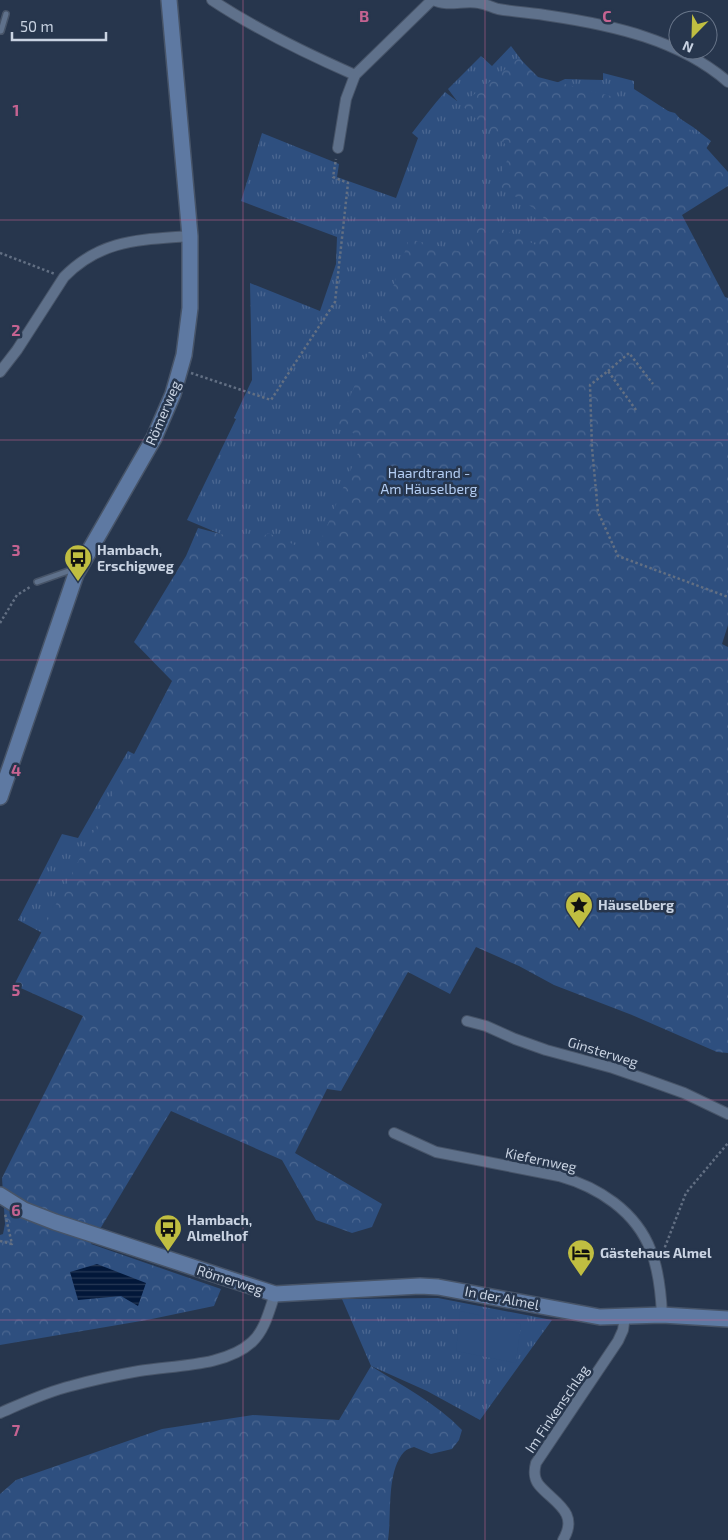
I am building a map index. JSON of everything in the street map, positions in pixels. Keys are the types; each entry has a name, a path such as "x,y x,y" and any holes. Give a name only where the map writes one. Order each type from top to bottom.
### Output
{"street":[{"name":"Römerweg","path":"0,797 79,568 154,438 181,370 190,308 190,236 170,0"},
{"path":"212,0 255,27 355,75"},
{"path":"338,148 346,100 355,75 362,66 433,0 442,3 501,4 624,30 684,53 706,65 728,82"},
{"path":"0,372 64,277 87,257 120,243 190,236"},
{"name":"Ginsterweg","path":"468,1021 486,1026 538,1047 645,1079 684,1093 728,1114"},
{"name":"Kiefernweg","path":"394,1133 436,1152 559,1176 595,1189 611,1200 628,1216 650,1249 660,1286 662,1315"},
{"name":"Römerweg","path":"0,1414 50,1392 71,1386 138,1371 219,1360 234,1354 251,1343 258,1335 275,1294 55,1222 24,1210 1,1196"},
{"name":"In der Almel","path":"275,1294 438,1286 575,1313 600,1316 662,1315 728,1319"},
{"name":"Im Finkenschlag","path":"563,1540 567,1528 567,1517 559,1502 539,1485 535,1475 536,1463 618,1341 623,1330 625,1316"}],"lane":[{"path":"0,31 6,14"},
{"path":"37,582 79,568"}],"path":[{"path":"181,370 271,400 335,302 348,183 333,177 338,148"},
{"path":"0,253 64,277"},
{"path":"653,384 629,353 590,385 592,448 598,512 618,556 728,597"},
{"path":"608,371 636,410"},
{"path":"0,623 17,595 37,582"},
{"path":"656,1267 686,1193 728,1143"},
{"path":"0,1241 12,1244 1,1196"}],"green space":[{"name":"Haardtrand - Am Häuselberg","path":"511,46 543,89 565,79 603,80 603,73 634,81 634,89 693,127 711,141 106,967 18,920 62,834 78,838 128,751 152,763 225,536 187,520 236,419 234,418 252,380 250,283 320,311 336,264 337,237 241,201 262,133 339,164 337,177 396,198 418,138 412,133 445,92 457,101 448,89 481,56 492,66"},
{"path":"519,58 538,77 675,113 728,172 728,186 682,215 725,297 728,298 728,625 722,644 728,647 728,1053 717,1052 632,1015 554,985 519,966 476,947 450,994 408,972 341,1091 327,1089 295,1153 382,1204 372,1227 352,1233 316,1220 282,1160 171,1111 91,1244 221,1289 214,1306 147,1320 0,1345 0,1235 3,1234 5,1224 2,1178 83,1016 14,985 172,681 134,642 186,556 198,528 255,543 268,533 315,554 364,439 338,425 383,318 409,239 466,253 479,218 536,245 544,215 496,184 512,150 461,105"},
{"path":"438,1298 552,1320 480,1420 427,1391 371,1366 342,1299"},
{"path":"460,1311 521,1324 516,1363 456,1351"},
{"path":"371,1366 430,1403 462,1430 459,1440 452,1449 431,1454 414,1447 405,1451 398,1460 392,1482 388,1540 0,1540 0,1494 16,1480 162,1429 253,1415 339,1420"}],"shaded area":[{"path":"97,1264 146,1283 138,1306 121,1296 78,1300 70,1272"}],"place":[{"name":"Hambach, Erschigweg","path":"78,582"},
{"name":"Häuselberg","path":"579,929"},
{"name":"Hambach, Almelhof","path":"168,1252"},
{"name":"Gästehaus Almel","path":"581,1277"}]}
